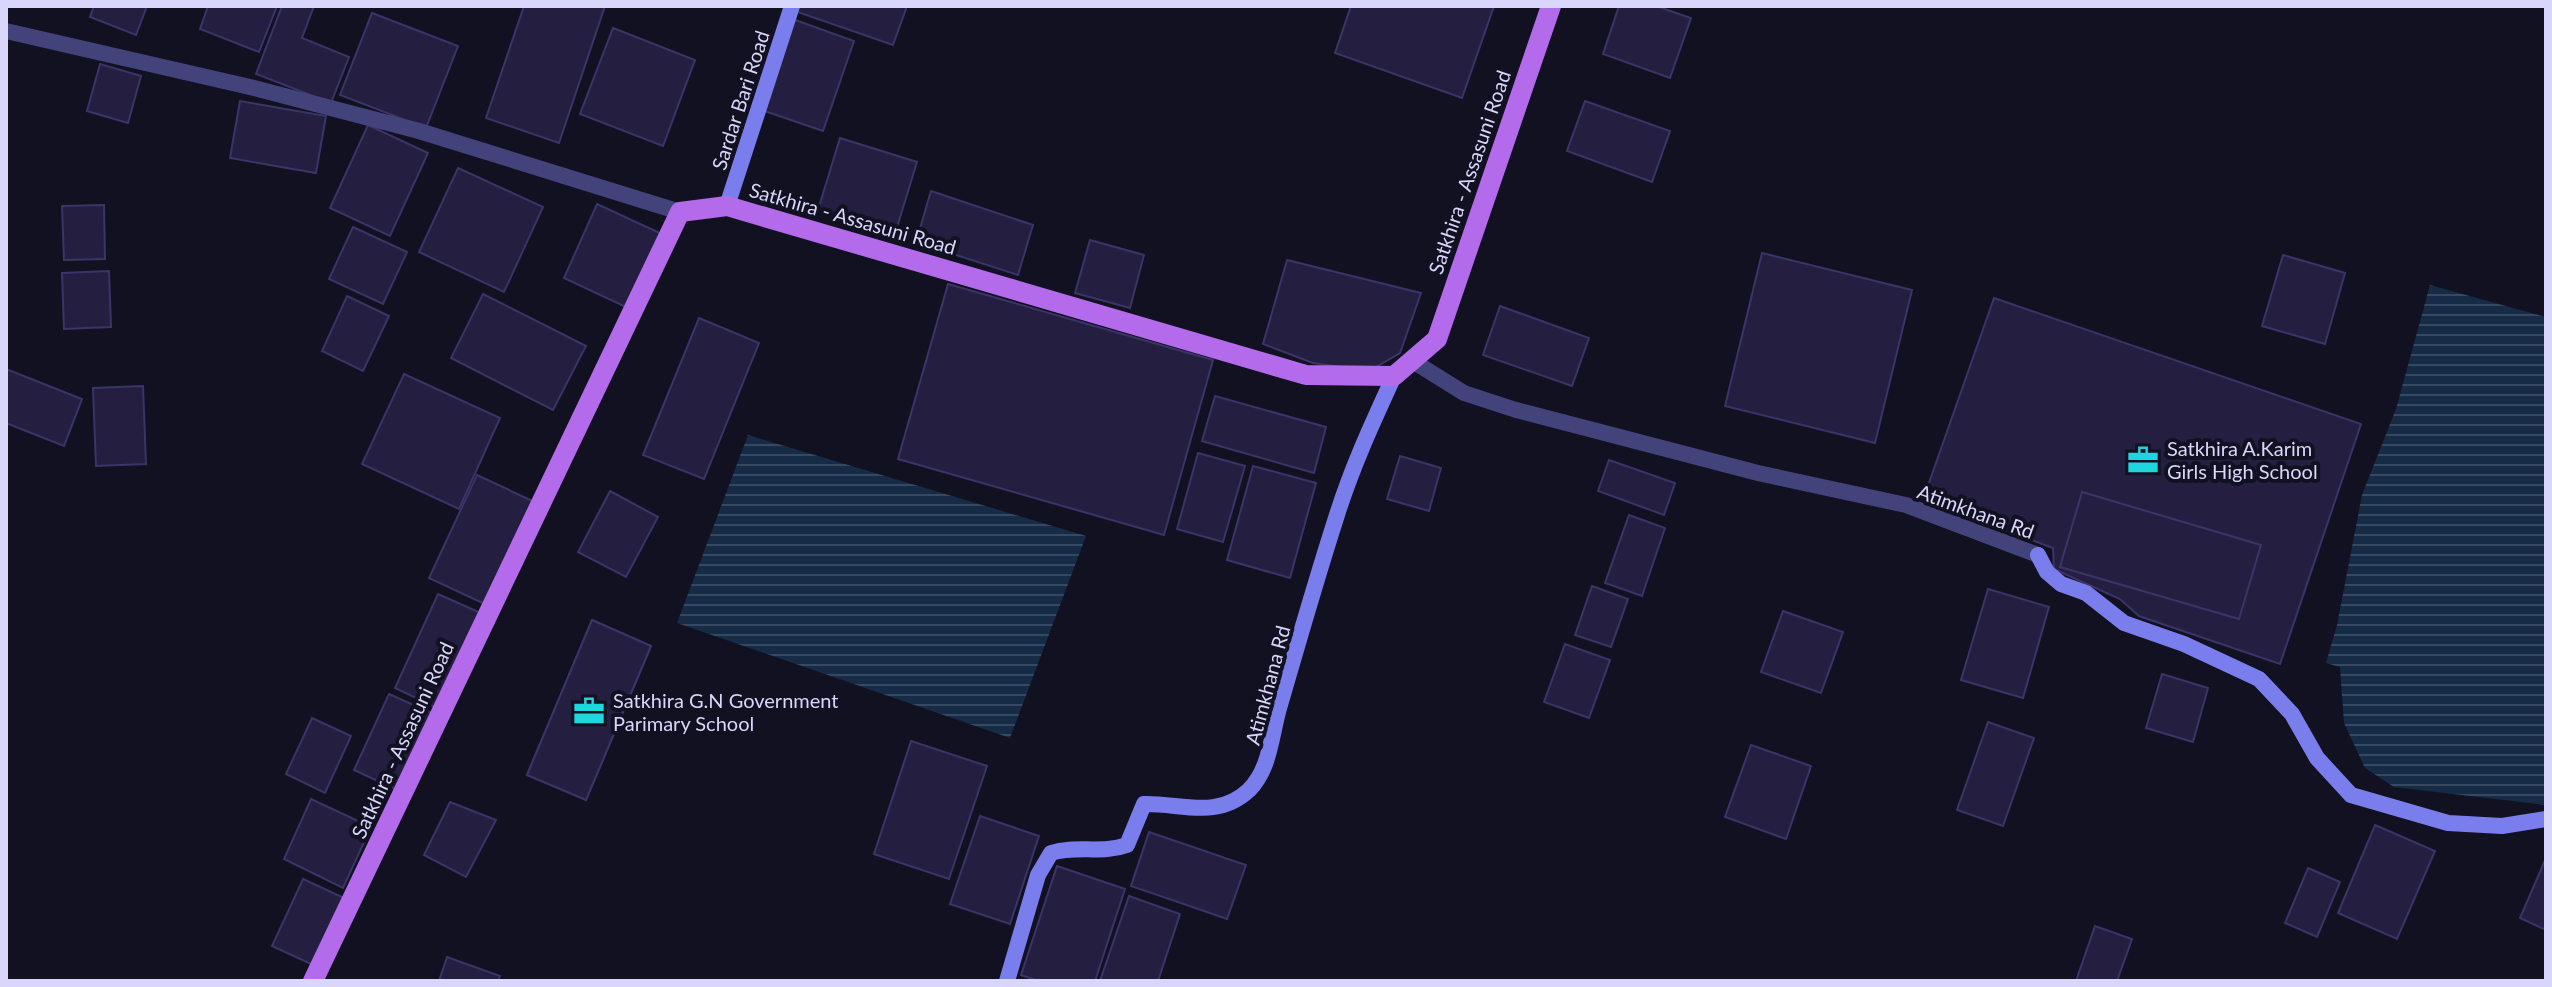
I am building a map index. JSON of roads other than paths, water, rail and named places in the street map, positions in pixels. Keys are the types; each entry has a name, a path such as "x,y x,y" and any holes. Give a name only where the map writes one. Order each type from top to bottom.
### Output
{"main road":[{"name":"Sardar Bari Road","path":"727,206 792,6"},
{"name":"Satkhira - Assasuni Road","path":"313,981 680,212 727,206 1306,375 1394,376 1437,339 1551,6"},
{"name":"Atimkhana Rd","path":"1007,981 1038,875 1051,853 1073,849 1114,850 1127,845 1144,804 1169,804 1199,810 1223,806 1249,790 1266,764 1279,706 1348,480 1394,376"},
{"name":"Atimkhana Rd","path":"2038,555 2047,572 2061,584 2086,593 2124,623 2184,644 2259,679 2292,714 2317,758 2351,795 2448,823 2502,826 2546,819"}],"street":[{"path":"6,31 250,87 419,131 680,212"},
{"name":"Atimkhana Rd","path":"1411,360 1464,393 1516,410 1758,473 1906,505 2038,555"}],"water":[{"path":"2430,285 2546,317 2546,805 2394,787 2365,768 2344,723 2340,667 2326,663 2337,625 2362,495 2396,409"},
{"path":"748,435 1086,536 1010,738 677,623"}],"place":[{"name":"Satkhira A.Karim Girls High School","path":"2143,460"},
{"name":"Satkhira G.N Government Parimary School","path":"589,711"}]}
